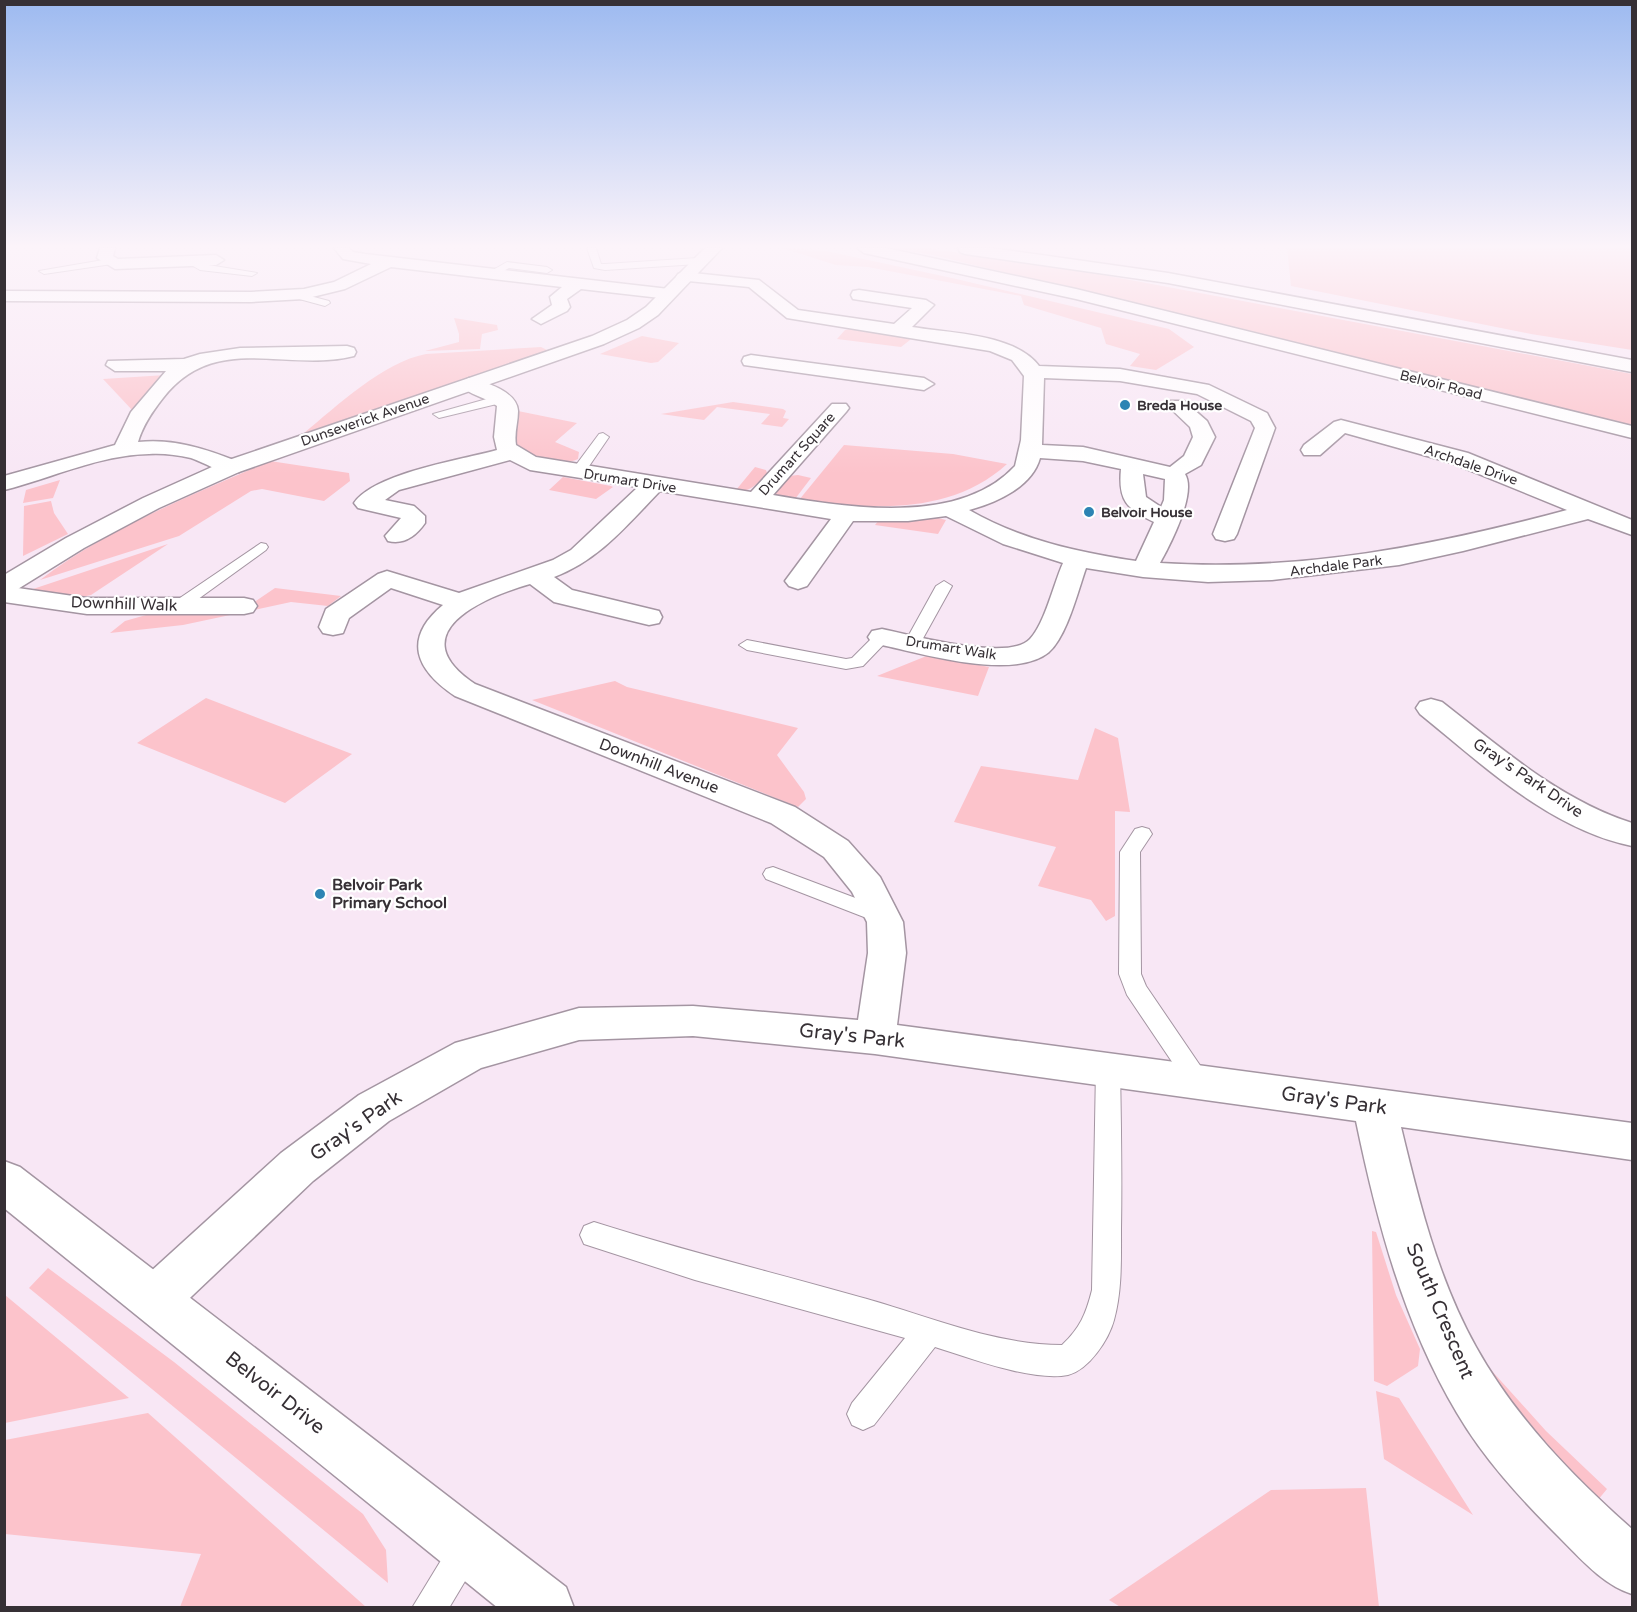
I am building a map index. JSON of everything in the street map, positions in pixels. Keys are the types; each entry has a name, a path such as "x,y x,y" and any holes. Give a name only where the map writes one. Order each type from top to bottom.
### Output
{"main road":[{"name":"Dunseverick Avenue","path":"4,585 122,518 231,467 470,384 623,329 632,323"},
{"path":"817,323 834,330 897,331 997,347 1023,358 1033,372 1120,375 1202,389 1260,417 1265,428 1225,534"},
{"path":"897,331 906,323"},
{"name":"Belvoir Road","path":"1194,323 1632,432"},
{"path":"1406,323 1632,366"},
{"path":"115,365 186,365 226,356 347,352"},
{"path":"799,367 813,352"},
{"path":"751,361 924,384"},
{"path":"125,450 128,434 138,416 155,395 186,365"},
{"name":"Drumart Drive","path":"511,453 530,463 578,472 846,514 888,514 951,508 992,492 1019,476 1029,459 1033,372"},
{"path":"397,536 413,523 413,516 406,511 366,503 391,485 511,453 503,439 509,415 507,404 470,384"},
{"path":"1029,451 1083,454 1173,473 1193,460 1204,436 1200,425 1177,405"},
{"name":"Drumart Square","path":"754,501 839,408"},
{"name":"Archdale Drive","path":"1312,450 1341,426 1460,458 1632,528"},
{"path":"4,483 125,450 175,449 195,453 231,467"},
{"path":"1133,464 1130,490 1135,501 1168,519"},
{"path":"1149,561 1176,500 1173,473"},
{"name":"Downhill Avenue","path":"653,485 579,555 534,575 478,592 462,602 438,627 430,644 432,658 441,675 465,690 783,815 836,849 867,886 882,916 887,953 874,1038"},
{"path":"951,508 980,527 1009,540 1077,560"},
{"name":"Archdale Park","path":"1077,560 1121,568 1177,574 1306,572 1377,562 1486,540 1590,511"},
{"path":"798,581 846,514"},
{"name":"Drumart Walk","path":"882,637 997,657 1028,654 1044,638 1077,560"},
{"path":"534,575 563,596 649,617"},
{"path":"333,627 336,615 387,579 462,602"},
{"name":"Downhill Walk","path":"4,594 87,606 244,606"},
{"name":"Gray's Park Drive","path":"1431,708 1564,806 1608,829 1632,835"},
{"name":"Gray's Park","path":"155,1299 297,1167 374,1108 469,1055 579,1024 693,1021 874,1038 1632,1141"},
{"name":"South Crescent","path":"1374,1106 1386,1162 1416,1265 1444,1334 1476,1395 1527,1465 1594,1534 1632,1566"},
{"name":"Belvoir Drive","path":"4,1181 545,1608"}],"lane":[{"path":"439,414 501,399"},
{"path":"578,472 603,437"},
{"path":"177,607 261,547"},
{"path":"913,642 944,586"},
{"path":"747,645 846,664 856,662 882,637"},
{"path":"1142,834 1130,852 1130,974 1135,989 1200,1083"},
{"path":"773,874 882,916"},
{"path":"594,1234 695,1267 1006,1354 1044,1360 1068,1359 1085,1344 1099,1322 1106,1290 1109,1174 1108,1069"},
{"path":"863,1414 928,1332"},
{"path":"429,1608 469,1546"}],"shaded area":[{"path":"456,323 486,323 497,325 498,330 482,334 480,349 425,351 459,342"},
{"path":"1085,323 1144,323 1169,329 1194,347 1156,370 1130,366 1140,354 1106,344 1101,328"},
{"path":"1214,323 1361,323 1632,374 1632,425"},
{"path":"1477,323 1632,323 1632,350"},
{"path":"845,330 910,340 901,347 837,339"},
{"path":"642,336 679,343 658,362 651,363 600,354"},
{"path":"541,347 549,351 304,433 361,386 393,366 410,359 426,354"},
{"path":"166,375 133,411 103,379"},
{"path":"733,402 783,409 786,411 783,418 789,419 782,427 761,424 770,414 717,407 704,420 661,414"},
{"path":"518,411 577,423 555,442 579,452 578,459 571,462 553,462 535,457 519,448 513,442"},
{"path":"844,445 953,454 1007,464 985,481 960,493 935,501 881,506 799,500"},
{"path":"270,461 349,473 350,481 324,501 262,489 251,491 179,536 40,580 66,561 122,528"},
{"path":"755,467 766,470 767,473 750,489 736,490"},
{"path":"798,475 811,478 795,499 775,496 773,489 789,476"},
{"path":"563,477 613,487 596,499 549,490"},
{"path":"60,480 53,498 23,503 26,490"},
{"path":"51,501 54,513 68,534 23,556 24,506"},
{"path":"930,516 946,520 938,534 875,525 879,520"},
{"path":"168,544 91,595 78,598 37,594 33,589"},
{"path":"275,588 341,596 328,606 291,602 238,613"},
{"path":"235,614 183,625 110,633 125,621 146,615"},
{"path":"929,655 989,667 978,696 877,676"},
{"path":"615,681 627,687 798,728 777,755 804,792 806,799 798,807 532,700"},
{"path":"206,698 352,754 285,803 137,743"},
{"path":"1095,728 1118,738 1130,812 1115,811 1115,916 1106,921 1091,900 1038,886 1056,847 954,822 981,766 1078,780"},
{"path":"1372,1231 1376,1232 1396,1295 1420,1349 1418,1366 1387,1386 1374,1381"},
{"path":"48,1268 174,1362 363,1514 386,1550 388,1583 29,1288"},
{"path":"5,1295 129,1398 5,1423"},
{"path":"1464,1340 1546,1431 1607,1489 1588,1512"},
{"path":"1376,1391 1399,1398 1473,1515 1384,1459"},
{"path":"148,1413 366,1607 180,1607 201,1554 5,1534 5,1440"},
{"path":"1366,1488 1379,1607 1122,1608 1109,1600 1271,1490"}],"place":[{"name":"Breda House","path":"1125,405"},
{"name":"Belvoir House","path":"1089,512"},
{"name":"Belvoir Park Primary School","path":"320,894"}]}
